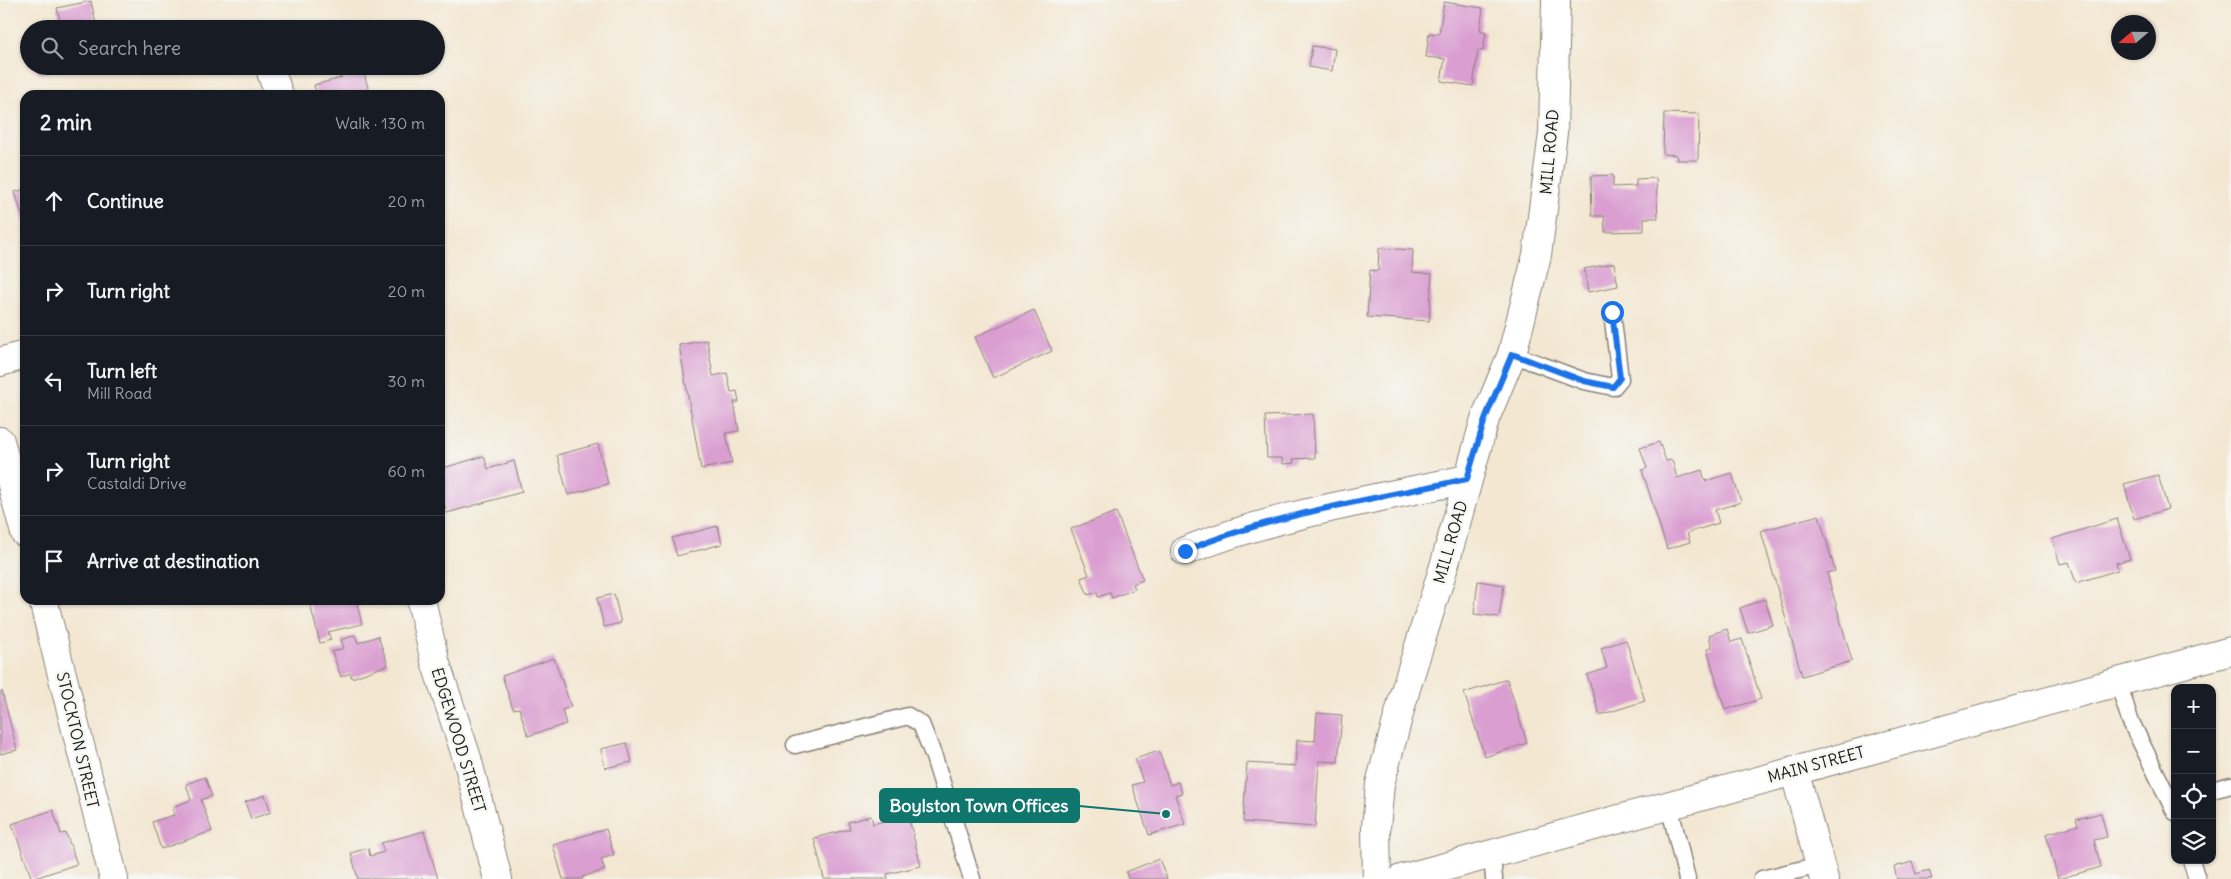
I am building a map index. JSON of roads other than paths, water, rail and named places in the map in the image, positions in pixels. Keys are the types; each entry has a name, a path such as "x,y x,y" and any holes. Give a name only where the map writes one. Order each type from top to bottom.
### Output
{"street":[{"name":"MILL ROAD","path":"1377,879 1376,828 1380,784 1406,688 1445,563 1485,419 1512,354 1536,255 1552,142 1556,0"},
{"path":"272,75 277,90"},
{"path":"0,362 20,356"},
{"path":"0,441 20,515"},
{"path":"1185,551 1222,536 1267,523 1467,479"},
{"name":"STOCKTON STREET","path":"44,605 114,879"},
{"name":"EDGEWOOD STREET","path":"422,605 435,661 467,758 498,879"},
{"name":"MAIN STREET","path":"1401,879 1493,866 1669,805 2231,651"},
{"path":"1794,770 1822,872"}],"lane":[{"path":"1512,354 1584,381 1613,387 1620,378 1612,312"},
{"path":"2118,682 2130,720 2171,801"},
{"path":"795,745 908,716 921,724 934,757 972,879"},
{"path":"2216,789 2231,785"},
{"path":"1669,805 1687,879"},
{"path":"2192,864 2197,879"},
{"path":"1762,879 1822,872"}],"place":[{"name":"Boylston Town Offices","path":"1166,814"}]}
